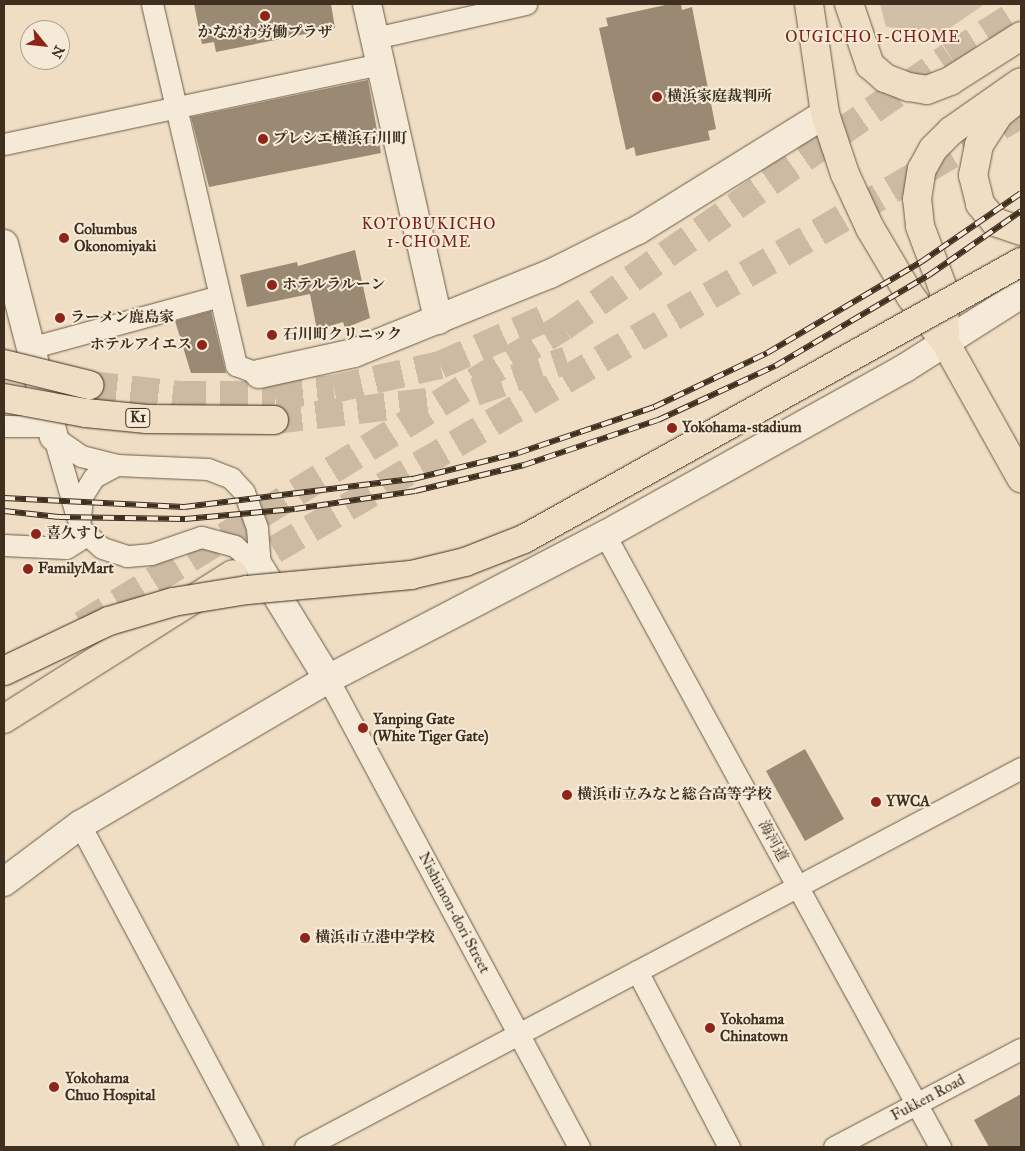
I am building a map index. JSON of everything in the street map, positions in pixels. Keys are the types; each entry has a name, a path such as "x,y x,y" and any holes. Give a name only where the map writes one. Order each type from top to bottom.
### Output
{"main road":[{"path":"798,4 813,45"},
{"path":"809,4 813,45 825,114 845,174 870,228 911,297 945,342 1021,478"},
{"path":"849,4 870,65 885,78 909,87 927,90 950,81 1021,36"},
{"path":"945,342 944,291 920,226 917,199 922,169 933,149 951,130 1021,82"},
{"path":"1021,96 999,114 979,145 973,175 980,204 995,222 1021,231"},
{"path":"4,671 109,621 165,604 247,590 410,574 465,562 524,539 1021,262"},
{"path":"4,364 89,385"},
{"name":"K1","path":"4,398 147,419 274,420"},
{"path":"4,719 233,574"}],"street":[{"path":"152,4 236,365 259,374 354,353 550,274 638,230 825,114"},
{"path":"367,4 438,320"},
{"path":"375,38 526,4"},
{"path":"4,144 381,64"},
{"path":"4,244 33,347 53,431 82,531 102,548 127,556 151,554 201,537 235,546 260,568 328,679"},
{"path":"4,882 80,825 328,679 605,535 905,368 1021,294"},
{"path":"33,347 219,296"},
{"path":"4,426 53,431 82,456 118,465 208,469 231,478 244,492 257,528 260,568"},
{"path":"4,545 66,548 82,531 82,496 94,477 118,465"},
{"path":"224,543 245,526 250,507"},
{"name":"海河道","path":"605,535 940,1147"},
{"name":"Nishimon-dori Street","path":"328,679 579,1147"},
{"path":"305,1147 1021,768"},
{"path":"80,825 252,1147"},
{"path":"637,971 729,1147"},
{"name":"Fukken Road","path":"834,1147 1021,1049"}],"shaded area":[{"path":"880,4 985,4 944,32 886,27"}],"building":[{"name":"かながわ労働プラザ","path":"194,4 331,4 335,28 216,52 214,42 202,44"},
{"name":"横浜家庭裁判所","path":"670,4 681,4 682,10 692,7 716,129 708,131 710,140 636,156 634,147 626,150 599,28 608,26 606,18"},
{"name":"プレシエ横浜石川町","path":"368,80 381,153 209,187 191,117"},
{"path":"355,250 370,318 345,328 343,322 317,330 310,294 247,307 240,275 297,262 298,266"},
{"name":"ホテルアイエス","path":"211,311 226,373 191,373 175,321"},
{"path":"805,749 844,819 805,841 766,771"},
{"path":"1021,1094 1021,1147 989,1147 974,1120"}],"tunnel":[{"path":"82,625 563,327 950,56 1021,11"},
{"path":"238,571 1021,114"},
{"path":"89,385 178,395 275,395 334,389 440,365 553,315"},
{"path":"475,392 567,360"},
{"path":"274,420 433,401"}],"railway":[{"path":"4,498 184,507 413,479 518,453 654,407 767,353 921,262 1021,193"},
{"path":"4,511 59,517 185,519 295,509 415,491 524,465 658,420 775,366 929,275 1021,211"}],"place":[{"name":"かながわ労働プラザ","path":"265,16"},
{"name":"横浜家庭裁判所","path":"657,97"},
{"name":"プレシエ横浜石川町","path":"263,139"},
{"name":"Columbus Okonomiyaki","path":"64,238"},
{"name":"ホテルラルーン","path":"272,285"},
{"name":"ラーメン鹿島家","path":"60,318"},
{"name":"石川町クリニック","path":"272,335"},
{"name":"ホテルアイエス","path":"202,345"},
{"name":"Yokohama-stadium","path":"672,428"},
{"name":"喜久すし","path":"36,534"},
{"name":"FamilyMart","path":"28,569"},
{"name":"Yanping Gate (White Tiger Gate)","path":"363,728"},
{"name":"横浜市立みなと総合高等学校","path":"567,795"},
{"name":"YWCA","path":"876,802"},
{"name":"横浜市立港中学校","path":"305,938"},
{"name":"Yokohama Chinatown","path":"710,1028"},
{"name":"Yokohama Chuo Hospital","path":"54,1087"}],"district":[{"name":"OUGICHO 1-CHOME","path":"873,37"},
{"name":"KOTOBUKICHO 1-CHOME","path":"429,233"}]}
